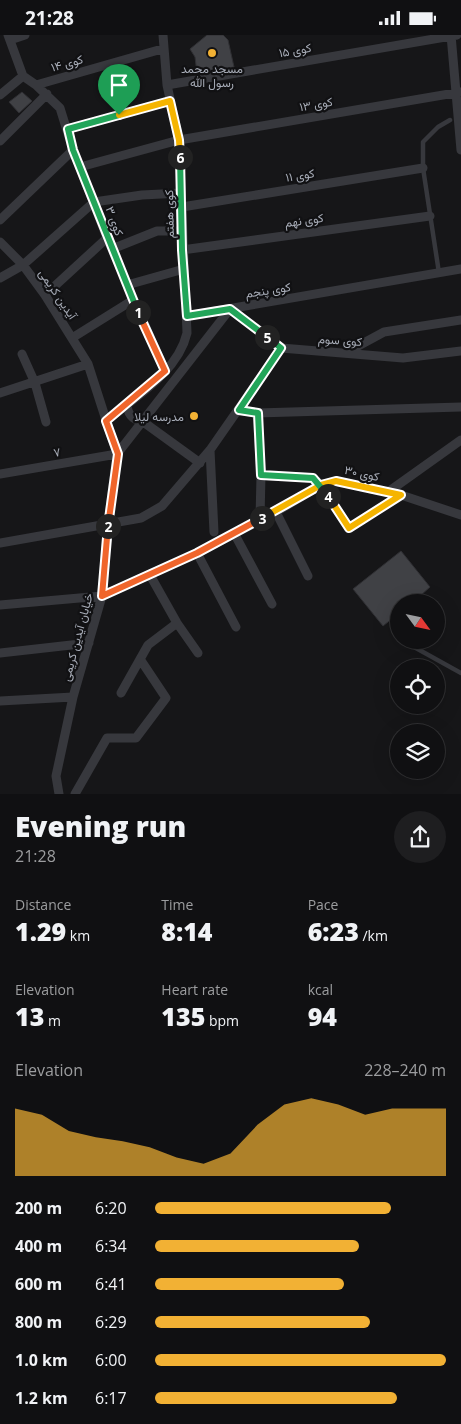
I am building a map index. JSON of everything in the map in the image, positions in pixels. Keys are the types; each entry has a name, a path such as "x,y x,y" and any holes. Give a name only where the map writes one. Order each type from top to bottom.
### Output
{"street":[{"path":"0,95 23,76 9,38 25,35"},
{"name":"کوی هفتم","path":"106,421 165,371 179,356 184,344 187,316 182,250 179,140 166,85 162,49 163,35"},
{"path":"453,36 459,92 461,150"},
{"name":"کوی ۱۵","path":"166,85 453,36"},
{"name":"کوی ۱۴","path":"36,85 162,49"},
{"name":"کوی ۳","path":"23,76 47,94 60,108 73,150 107,238 165,371"},
{"name":"کوی ۱۳","path":"80,167 179,140 459,92"},
{"path":"0,141 47,94"},
{"path":"68,129 170,101"},
{"path":"0,220 73,150"},
{"name":"کوی ۱۱","path":"182,207 423,168"},
{"path":"0,278 23,265 94,201 142,195 181,193"},
{"name":"کوی نهم","path":"182,250 430,216"},
{"path":"112,249 157,231 182,231"},
{"path":"45,295 107,238"},
{"name":"آیدین کریمی","path":"0,242 23,265 45,295 88,364 118,454"},
{"path":"127,285 184,269"},
{"name":"کوی پنجم","path":"118,454 230,309 461,269"},
{"path":"72,338 133,300"},
{"path":"0,543 141,518 162,506 200,463 281,348 230,309 187,316"},
{"path":"203,313 213,319 214,329"},
{"path":"347,352 384,332 461,320"},
{"name":"کوی سوم","path":"281,348 403,358 461,351"},
{"path":"22,354 35,383 46,422"},
{"path":"0,393 88,364"},
{"path":"127,403 131,416 142,421 200,463"},
{"path":"239,410 258,413 461,407"},
{"path":"258,413 261,475 260,519"},
{"path":"388,492 461,440"},
{"path":"210,450 214,532"},
{"name":"۷","path":"0,474 118,454"},
{"name":"خیابان آیدین کریمی","path":"59,794 56,776 73,697 102,596 108,524 118,454"},
{"path":"261,475 313,478 321,485 349,528 401,495"},
{"name":"کوی ۳۰","path":"0,605 102,596 197,553 276,512 321,485 336,481 401,495 461,515"},
{"path":"276,512 308,575"},
{"path":"234,533 272,604"},
{"path":"197,553 236,627"},
{"path":"150,575 177,623 198,653"},
{"path":"121,693 148,645 177,623"},
{"path":"0,653 89,643"},
{"path":"75,794 107,738 136,738 166,698 140,659"},
{"path":"0,701 73,697"}],"lane":[{"path":"439,273 423,168 423,142 438,127 450,120"},
{"path":"418,649 461,673"}],"building":[{"name":"مسجد محمد رسول الله","path":"207,35 223,35 228,40 234,67 197,73 195,57 190,49"},
{"path":"22,92 32,101 19,113 9,102"},
{"path":"401,551 430,587 422,594 390,594 390,620 383,626 353,589"}],"place":[{"name":"مسجد محمد رسول الله","path":"212,53"},
{"name":"مدرسه لیلا","path":"194,416"}],"route":[{"path":"119,115 68,129 73,150 107,238 165,371 106,421 118,454 108,524 102,596 197,553 276,512 321,485 336,481 401,495 349,528 321,485 313,478 261,475 258,413 239,410 281,348 230,309 187,316 182,250 179,140 170,101 119,115"}]}
